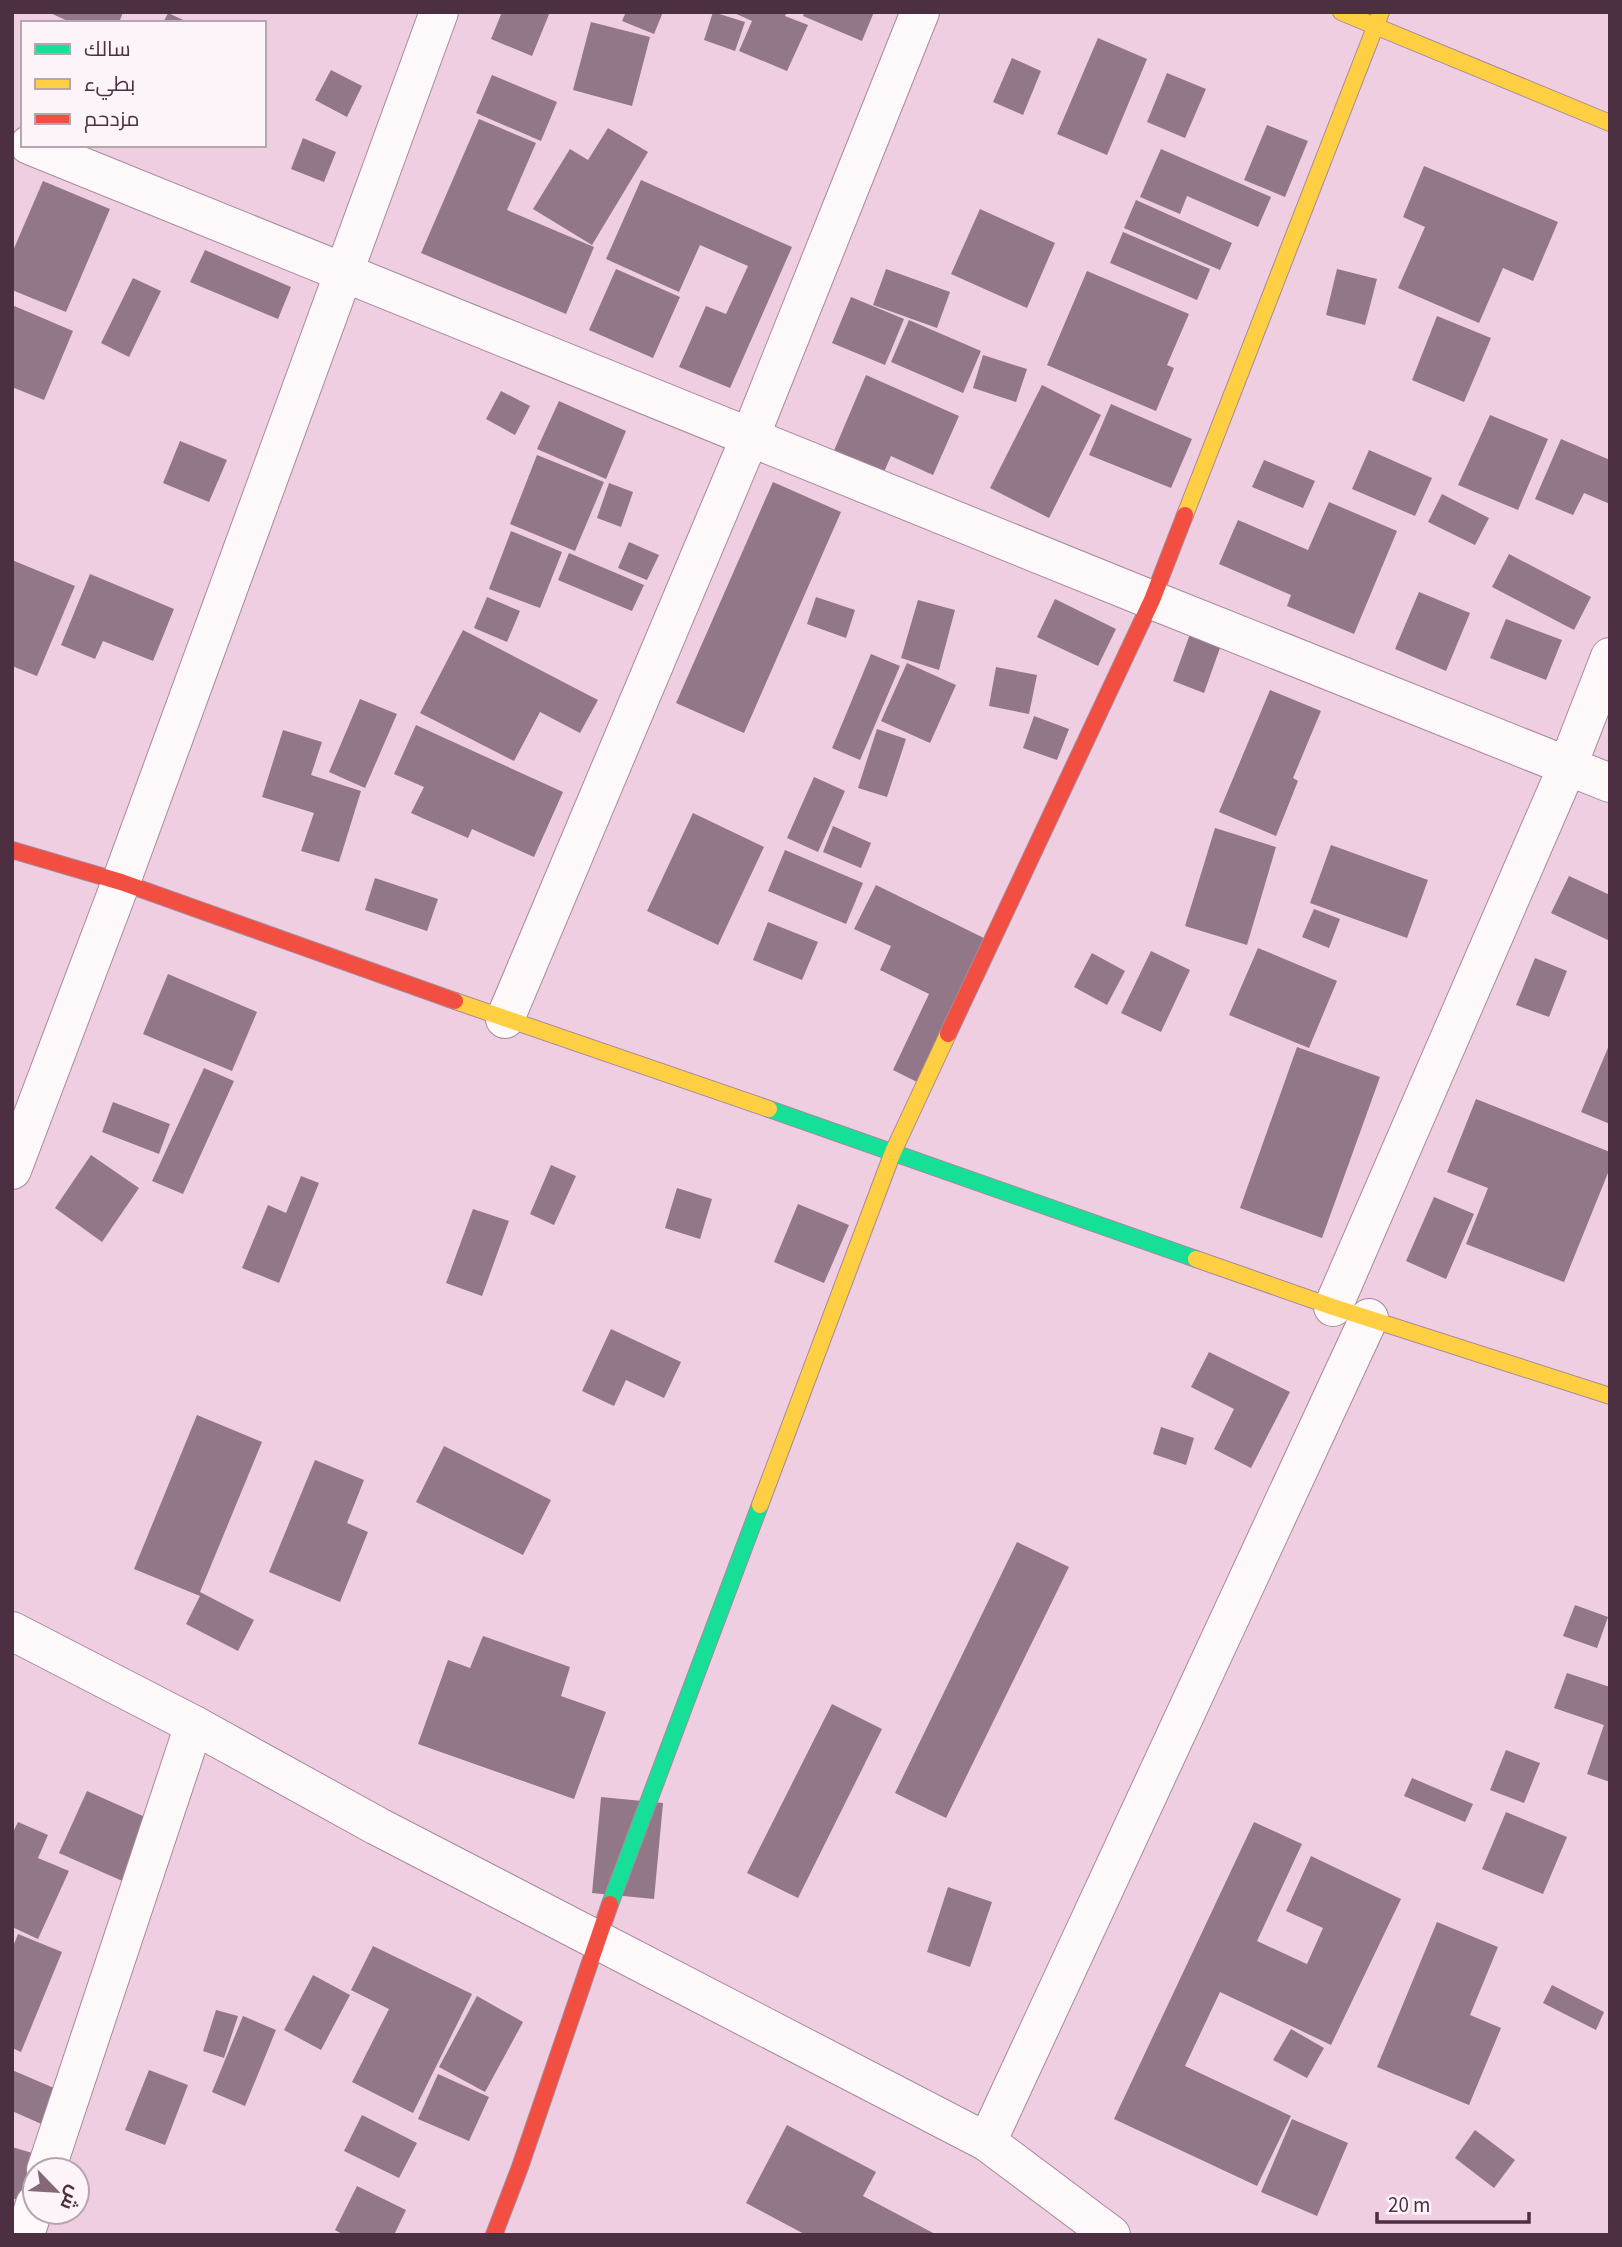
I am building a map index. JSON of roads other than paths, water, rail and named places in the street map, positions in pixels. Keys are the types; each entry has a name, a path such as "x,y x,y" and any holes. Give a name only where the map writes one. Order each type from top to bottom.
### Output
{"street":[{"path":"12,1170 121,883 439,12"},
{"path":"505,1019 750,437 920,12"},
{"path":"1341,12 1378,19 1610,123"},
{"path":"494,2235 520,2167 597,1939 893,1152 1152,600 1378,19"},
{"path":"34,147 1610,783"},
{"path":"1333,1307 1568,765 1610,657"},
{"path":"12,849 121,883 1333,1307 1610,1396"},
{"path":"987,2143 1369,1318"},
{"path":"12,1631 194,1725 377,1826 987,2143 1111,2235"},
{"path":"51,2156 194,1725"}]}
